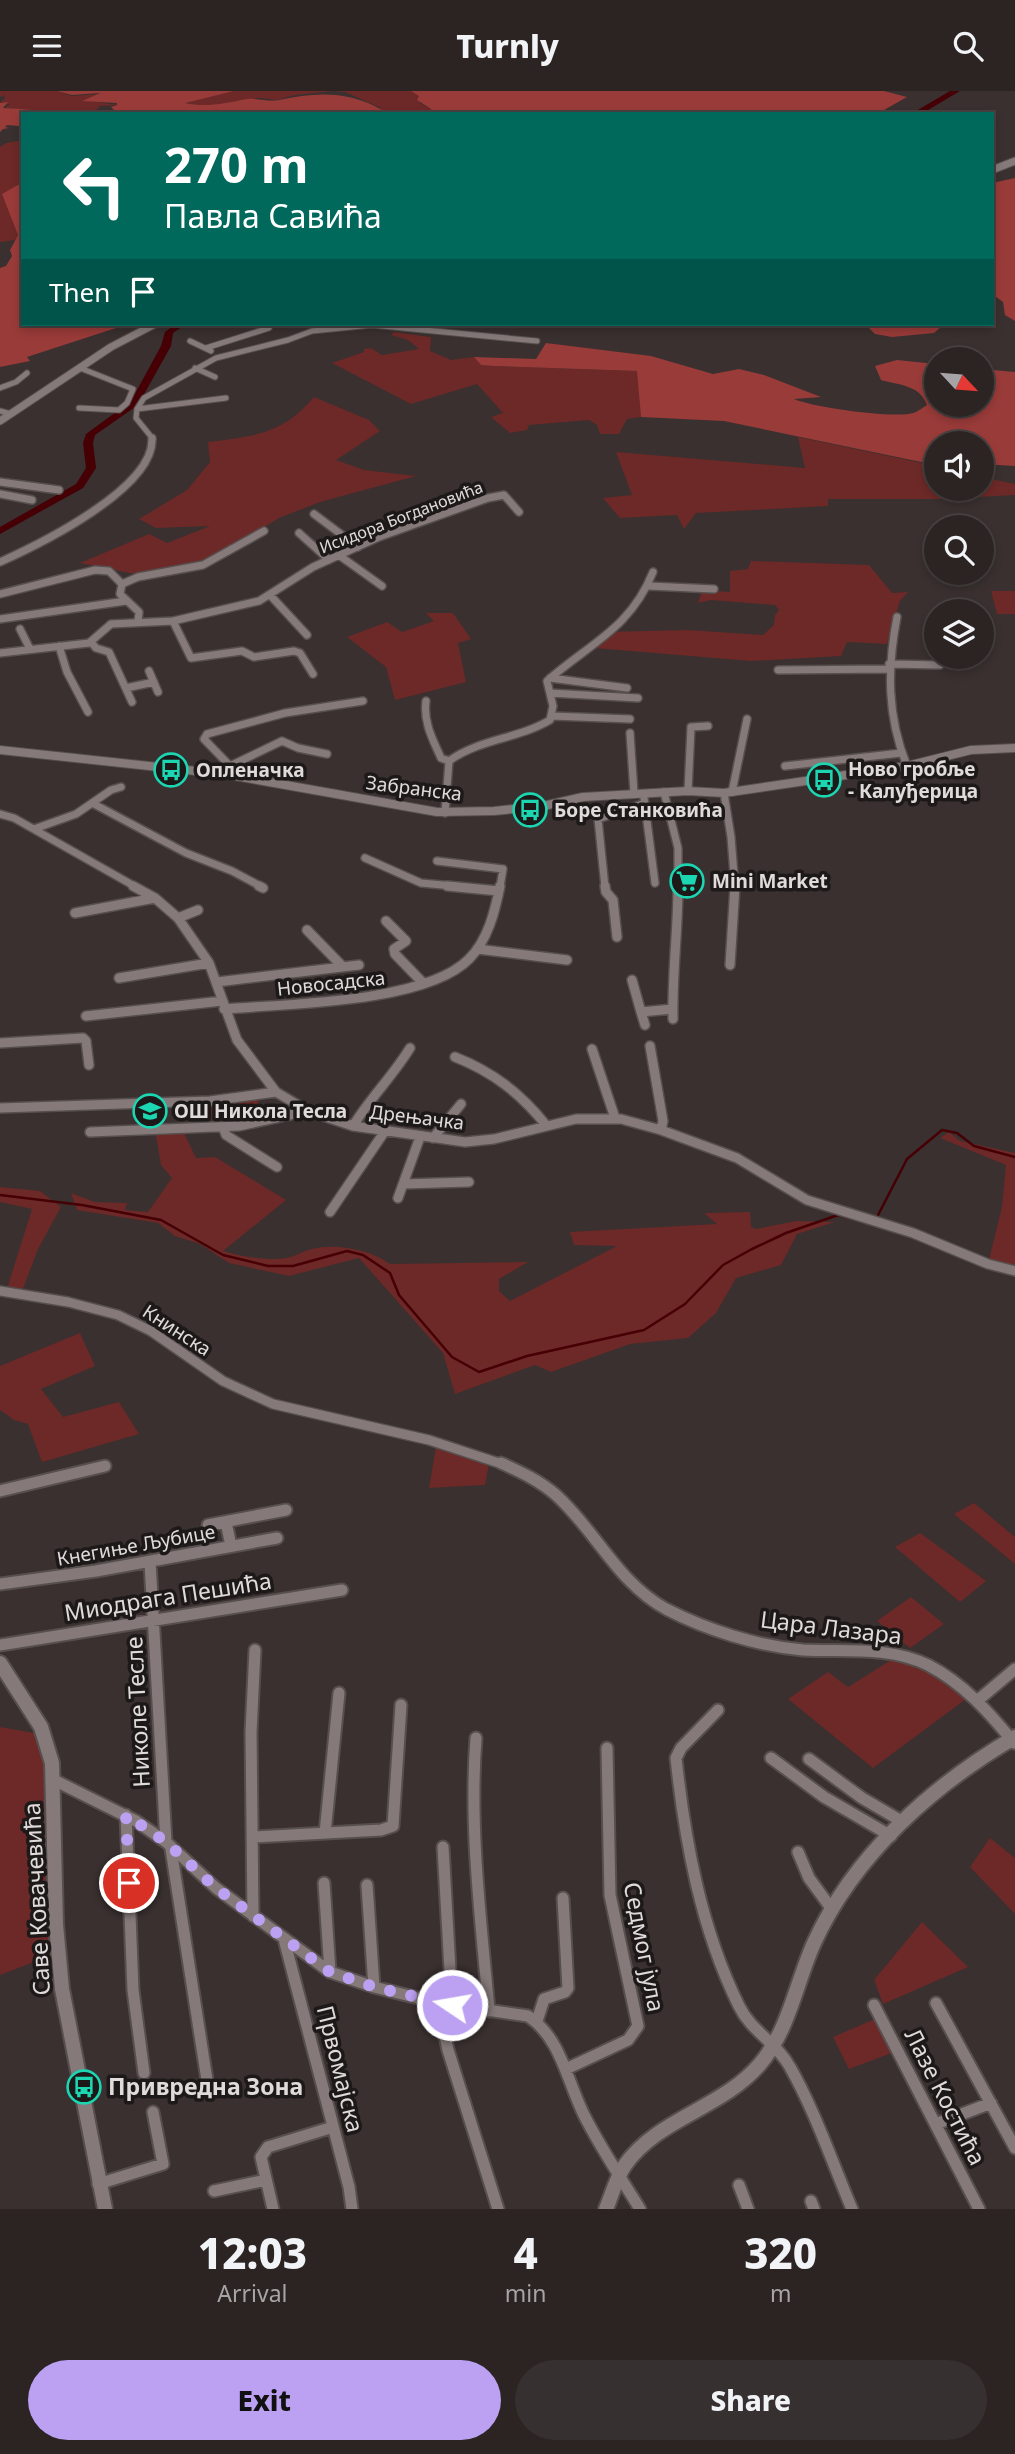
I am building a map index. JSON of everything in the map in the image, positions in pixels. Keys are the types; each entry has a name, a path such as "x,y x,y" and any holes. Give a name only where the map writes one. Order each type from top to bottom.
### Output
{"main road":[{"path":"994,169 1015,161"},
{"path":"0,421 80,368 152,326"}],"street":[{"path":"312,331 318,326"},
{"path":"0,562 65,529 135,475 151,452 154,441 137,421 137,409 147,395 222,356 288,340 312,331 362,326"},
{"path":"380,326 537,341"},
{"path":"206,348 269,328"},
{"path":"190,341 222,356"},
{"path":"79,408 119,410 127,403 133,389 80,368"},
{"path":"195,368 215,376"},
{"path":"0,388 16,382 27,373"},
{"path":"137,409 226,398"},
{"path":"0,411 10,414"},
{"path":"0,482 59,489"},
{"path":"0,494 32,500"},
{"name":"Исидора Богдановића","path":"0,653 91,642 108,625 138,621 173,621 259,601 298,574 329,560 493,496 504,495 519,512"},
{"path":"314,514 358,547"},
{"path":"122,584 138,577 203,565 264,531"},
{"path":"299,533 329,560"},
{"path":"340,556 382,586"},
{"path":"0,594 95,570 138,577"},
{"path":"552,716 547,681 566,661 602,639 634,612 649,586 653,572"},
{"path":"113,574 122,584"},
{"path":"122,584 120,592 139,612 138,621"},
{"path":"649,586 714,589"},
{"path":"270,595 307,635"},
{"path":"0,619 126,601"},
{"path":"897,617 889,666 892,727 907,766"},
{"path":"173,621 183,636 191,658 242,651 254,657 294,651 300,653 313,674"},
{"path":"20,629 30,649"},
{"path":"91,642 96,648 110,652 132,702"},
{"path":"59,646 67,672 88,712"},
{"path":"778,670 924,665"},
{"path":"149,671 158,692"},
{"path":"550,678 627,688"},
{"path":"126,688 154,682"},
{"path":"550,692 638,698"},
{"path":"327,754 298,748 282,741 227,770 204,739 205,736 285,713 363,701"},
{"path":"425,701 424,712 441,758 449,761"},
{"path":"445,813 449,761 456,755 544,724 552,716 630,719"},
{"path":"730,965 736,871 728,792 747,719"},
{"path":"688,791 691,727 708,726"},
{"path":"630,733 654,883"},
{"name":"Забранска","path":"0,750 227,770 445,813 543,806 583,797 641,797 688,791 728,792 907,766 971,750 1015,748"},
{"path":"785,766 901,753"},
{"path":"34,829 71,817 111,790 121,787"},
{"path":"641,1012 672,1014 672,972 678,928 678,848 664,792"},
{"path":"617,937 613,900 606,892 598,820 641,797"},
{"path":"94,804 186,853 232,871 264,888"},
{"name":"Дрењачка","path":"0,814 14,818 155,898 178,918 209,963 237,1040 276,1092 308,1111 353,1126 420,1137 475,1141 576,1119 615,1118 661,1130 750,1164 807,1200 913,1233 988,1264 1015,1271"},
{"path":"365,858 421,883 499,891 501,868 437,861"},
{"name":"Новосадска","path":"86,1016 382,996 453,973 477,949 496,908 499,891"},
{"path":"75,913 155,898"},
{"path":"178,918 198,910"},
{"path":"386,921 406,941 394,949 394,954 423,983"},
{"path":"307,930 342,967"},
{"path":"477,949 567,960"},
{"path":"119,978 209,963"},
{"path":"217,982 359,965"},
{"path":"632,980 645,1025"},
{"path":"0,1044 83,1038 89,1065"},
{"path":"650,1046 663,1121 661,1130"},
{"path":"353,1126 369,1100 397,1069 410,1048"},
{"path":"592,1049 615,1118"},
{"path":"455,1057 486,1069 507,1082 546,1125"},
{"path":"0,1108 210,1101 276,1092"},
{"path":"433,1138 461,1104"},
{"path":"90,1132 223,1127 308,1111"},
{"path":"223,1127 226,1135 277,1167"},
{"path":"330,1212 385,1131"},
{"path":"398,1198 420,1137"},
{"path":"403,1184 469,1182"},
{"name":"Книнска","path":"0,1291 50,1297 134,1321 195,1364 244,1392 275,1404 479,1455 514,1468 559,1497 583,1521 628,1578 657,1604 697,1621"},
{"path":"0,1491 105,1467"},
{"path":"208,1525 286,1510"},
{"path":"226,1522 231,1546"},
{"name":"Кнегиње Љубице","path":"0,1584 150,1562 277,1538"},
{"name":"Николе Тесле","path":"150,1562 169,1845 207,2080"},
{"name":"Миодрага Пешића","path":"0,1645 342,1590"},
{"name":"Цара Лазара","path":"697,1621 746,1639 786,1648 900,1655 938,1672 977,1701 1014,1740"},
{"path":"253,1916 251,1745 255,1650"},
{"name":"Саве Ковачевића","path":"0,1664 41,1727 54,1780 56,1925 60,1975 98,2185 105,2209"},
{"path":"977,1701 1015,1669"},
{"path":"325,1833 338,1693"},
{"path":"253,1837 382,1830 393,1826 401,1705"},
{"path":"718,1710 681,1748 676,1758 692,1876 711,1936 738,2004 757,2033 772,2045 790,2066 852,2209"},
{"path":"477,1738 474,1763 478,1894 489,2011"},
{"path":"606,2209 629,2159 662,2133 747,2078 772,2045 831,1908 903,1822 963,1772 1014,1740"},
{"name":"Седмог јула","path":"566,2069 628,2040 638,2026 610,1895 607,1748"},
{"path":"771,1758 824,1797 891,1836"},
{"path":"809,1759 862,1798 903,1822"},
{"path":"54,1780 126,1815 169,1845 216,1888 330,1972 374,1987 445,2004 528,2016 537,2021 566,2069 582,2111 640,2209"},
{"path":"126,1815 133,1990 144,2073"},
{"path":"443,1847 448,2050 498,2209"},
{"path":"798,1852 809,1878 831,1908"},
{"path":"324,1883 330,1972"},
{"path":"367,1885 374,1987"},
{"path":"537,2021 544,1999 565,1992 568,1988 563,1898"},
{"name":"Првомајска","path":"284,1939 349,2187 352,2209"},
{"path":"936,2003 1015,2148"},
{"name":"Лазе Костића","path":"874,2005 979,2209"},
{"path":"936,2124 991,2103"},
{"path":"98,2185 163,2164 153,2112"},
{"path":"273,2209 261,2157 268,2147 333,2127"},
{"path":"214,2191 266,2180"},
{"path":"739,2185 748,2209"}],"shaded area":[{"path":"0,91 57,91 72,96 100,94 83,100 118,105 99,106 98,109 80,112 52,112 5,108 11,103 0,103 5,98 4,95 0,97"},
{"path":"57,91 234,91 185,103 200,105 247,99 275,100 332,95 357,99 382,110 112,112 114,110 111,107 117,103 82,101 100,93 72,95"},
{"path":"234,91 333,91 277,100 259,98 201,107 184,103 187,100"},
{"path":"333,91 411,91 420,96 420,103 432,112 348,112 376,111 381,108 345,92"},
{"path":"411,91 884,91 907,97 881,112 432,112 417,100 419,96"},
{"path":"8,102 3,108 40,112 21,112 21,129 19,126 7,125 5,127 9,128 0,132 0,103"},
{"path":"21,140 21,182 9,206 18,235 15,240 0,242 0,147"},
{"path":"1015,178 1015,321 1005,315 1003,302 994,295 994,183"},
{"path":"21,183 21,326 117,326 116,328 27,357 30,361 0,367 0,268 6,266 12,256 10,250 18,235 2,194"},
{"path":"867,326 942,326 934,333 892,337 875,334"},
{"path":"394,332 431,337 430,351 451,360 474,357 481,365 638,371 641,417 627,419 619,434 600,434 597,425 589,420 529,425 527,430 510,433 491,417 503,413 477,384 411,404 332,363 364,352 364,349 371,348 382,355 419,349 408,340 391,335"},
{"path":"546,343 651,356 713,374 739,369 764,375 821,397 794,399 803,402 889,414 913,413 924,407 924,417 994,417 994,370 1015,372 1015,466 994,465 994,431 924,431 924,463 724,421 641,417 637,371 481,365 474,357 536,359"},
{"path":"897,360 924,363 924,398 914,390 881,380 875,366"},
{"path":"314,397 369,420 380,431 336,460 364,470 416,476 320,502 279,518 200,563 140,575 80,563 149,534 167,543 210,526 156,528 139,519 187,490 210,462 208,442 253,435 278,426 302,410"},
{"path":"798,437 924,463 924,499 828,499 828,506 696,513 684,529 677,515 620,518 603,498 632,495 616,452 805,468"},
{"path":"994,480 1015,484 1015,495 994,496"},
{"path":"751,561 869,565 892,593 908,592 900,601 887,644 847,642 841,656 751,661 582,647 604,632 688,630 763,635 774,625 775,615 779,610 775,605 711,600 698,603 702,590 730,592 730,571 748,569"},
{"path":"991,591 1015,591 1015,614 997,614"},
{"path":"426,613 453,613 471,639 458,643 466,682 395,700 386,667 347,637 387,622 402,632 434,621"},
{"path":"258,1099 260,1118 212,1123 211,1103"},
{"path":"182,1129 196,1158 215,1157 286,1200 223,1251 254,1258 279,1259 321,1247 342,1247 373,1255 390,1264 528,1262 499,1279 499,1291 510,1301 617,1246 574,1245 570,1232 717,1224 704,1213 750,1212 751,1227 756,1229 796,1221 835,1222 797,1234 781,1265 736,1278 716,1313 688,1338 630,1344 551,1372 535,1365 455,1394 443,1353 359,1258 289,1276 229,1263 200,1244 175,1236 158,1223 77,1210 71,1193 95,1202 127,1203 125,1210 148,1212 172,1178 161,1165 155,1130"},
{"path":"949,1132 960,1141 1015,1153 1015,1271 988,1264 1002,1207 1006,1165 940,1138"},
{"path":"0,1187 40,1191 61,1207 38,1249 21,1294 6,1292 32,1209 0,1202"},
{"path":"80,1333 95,1366 41,1389 63,1417 119,1402 139,1434 42,1462 28,1424 14,1420 0,1410 0,1366"},
{"path":"436,1447 489,1463 485,1485 429,1488"},
{"path":"974,1503 1015,1537 1015,1564 954,1514"},
{"path":"920,1533 986,1581 960,1602 895,1547"},
{"path":"911,1597 944,1624 910,1648 877,1621"},
{"path":"899,1655 938,1672 966,1699 873,1768 788,1699 828,1672 848,1687"},
{"path":"0,1727 40,1734 49,1774 55,1954 0,1975"},
{"path":"990,1838 1015,1858 1015,1914 970,1867"},
{"path":"922,1922 968,1967 883,2004 874,1980"},
{"path":"880,2017 897,2051 849,2069 833,2037"}],"waterway":[{"path":"919,112 956,91"},
{"path":"0,531 80,486 91,468 88,443 91,434 135,403 166,346 169,332 179,326"},
{"path":"876,1219 907,1159 942,1130 957,1133 974,1146 1015,1157"},
{"path":"0,1195 82,1205 161,1220 223,1255 268,1266 293,1266 347,1251 363,1255 390,1273 399,1295 452,1357 479,1372 527,1356 644,1330 685,1304 723,1265 752,1249 786,1233 838,1215 863,1222"}],"place":[{"name":"Опленачка","path":"171,770"},
{"name":"Ново гробље - Калуђерица","path":"824,780"},
{"name":"Боре Станковића","path":"530,810"},
{"name":"Mini Market","path":"687,881"},
{"name":"ОШ Никола Тесла","path":"150,1111"},
{"name":"Привредна Зона","path":"84,2087"}],"route":[{"path":"129,1883 126,1815 166,1842 216,1888 330,1972 374,1987 452,2005"}]}
